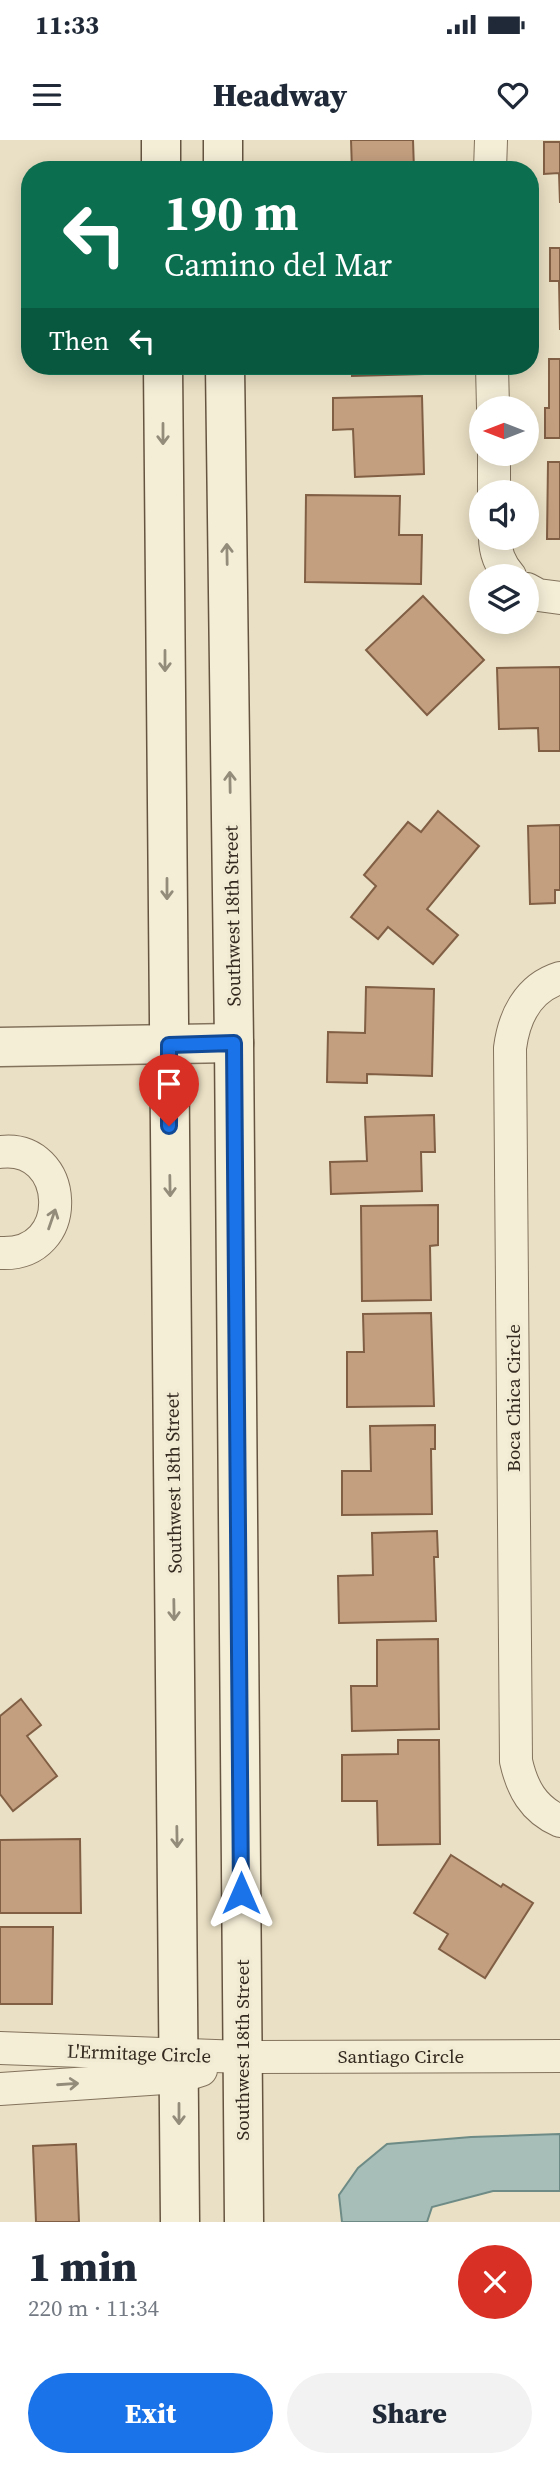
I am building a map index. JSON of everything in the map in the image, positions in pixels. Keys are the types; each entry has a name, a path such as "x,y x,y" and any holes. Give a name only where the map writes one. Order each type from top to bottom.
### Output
{"main road":[{"path":"161,140 161,161"},
{"path":"223,140 223,161"},
{"name":"Southwest 18th Street","path":"163,375 180,2222"},
{"name":"Southwest 18th Street","path":"225,375 244,2222"},
{"path":"0,1046 234,1043"}],"street":[{"path":"490,161 491,140"},
{"path":"492,375 493,396"},
{"path":"539,595 560,598"},
{"name":"Boca Chica Circle","path":"560,978 536,990 522,1008 512,1028 510,1048 516,1760 520,1782 532,1801 549,1816 560,1821"},
{"path":"0,1152 24,1154 39,1164 50,1178 56,1195 55,1212 50,1227 40,1240 27,1249 11,1254 0,1253"},
{"name":"L'Ermitage Circle","path":"0,2048 132,2054 179,2065"},
{"name":"Santiago Circle","path":"242,2057 560,2056"},
{"name":"L'Ermitage Circle","path":"0,2088 242,2057"}],"water":[{"path":"560,2134 560,2191 493,2191 432,2207 427,2222 342,2222 339,2195 358,2168 387,2144 471,2137"}],"building":[{"path":"351,140 413,140 414,161 352,161"},
{"path":"544,142 560,142 560,203 559,173 544,174"},
{"path":"550,248 560,248 560,330 559,281 550,281"},
{"path":"549,359 560,359 560,438 545,438 545,408 549,408"},
{"path":"422,396 424,474 355,477 353,429 333,430 333,398"},
{"path":"548,462 560,462 560,539 547,539"},
{"path":"306,495 400,496 399,535 422,535 421,584 305,582"},
{"path":"423,596 484,660 427,715 366,650"},
{"path":"560,667 560,751 539,751 538,728 499,729 497,668"},
{"path":"438,811 479,846 427,909 458,935 433,964 388,927 378,939 351,917 376,886 364,875 408,822 421,832"},
{"path":"560,825 560,890 555,890 555,903 530,904 528,826"},
{"path":"366,987 434,989 432,1076 367,1074 367,1083 327,1082 328,1032 365,1033"},
{"path":"434,1115 435,1152 421,1152 422,1191 331,1194 330,1162 367,1161 365,1117"},
{"path":"438,1205 438,1245 430,1246 431,1300 362,1301 361,1206"},
{"path":"431,1313 434,1406 347,1407 347,1352 364,1352 363,1314"},
{"path":"435,1425 435,1449 431,1449 432,1514 342,1515 342,1471 371,1471 370,1426"},
{"path":"437,1531 438,1557 434,1557 436,1621 339,1623 338,1576 373,1575 372,1533"},
{"path":"438,1639 439,1729 352,1731 351,1686 377,1686 377,1640"},
{"path":"21,1699 41,1725 27,1736 57,1776 13,1811 0,1794 0,1716"},
{"path":"398,1740 439,1740 440,1844 378,1845 377,1801 342,1801 342,1755 398,1754"},
{"path":"80,1839 81,1913 0,1913 0,1840"},
{"path":"451,1855 501,1887 503,1884 533,1903 485,1978 439,1949 448,1934 414,1913"},
{"path":"0,1927 53,1927 52,2004 0,2004"},
{"path":"76,2144 79,2222 36,2222 33,2146"}],"route":[{"path":"169,1126 169,1045 234,1043 241,1893"}]}
